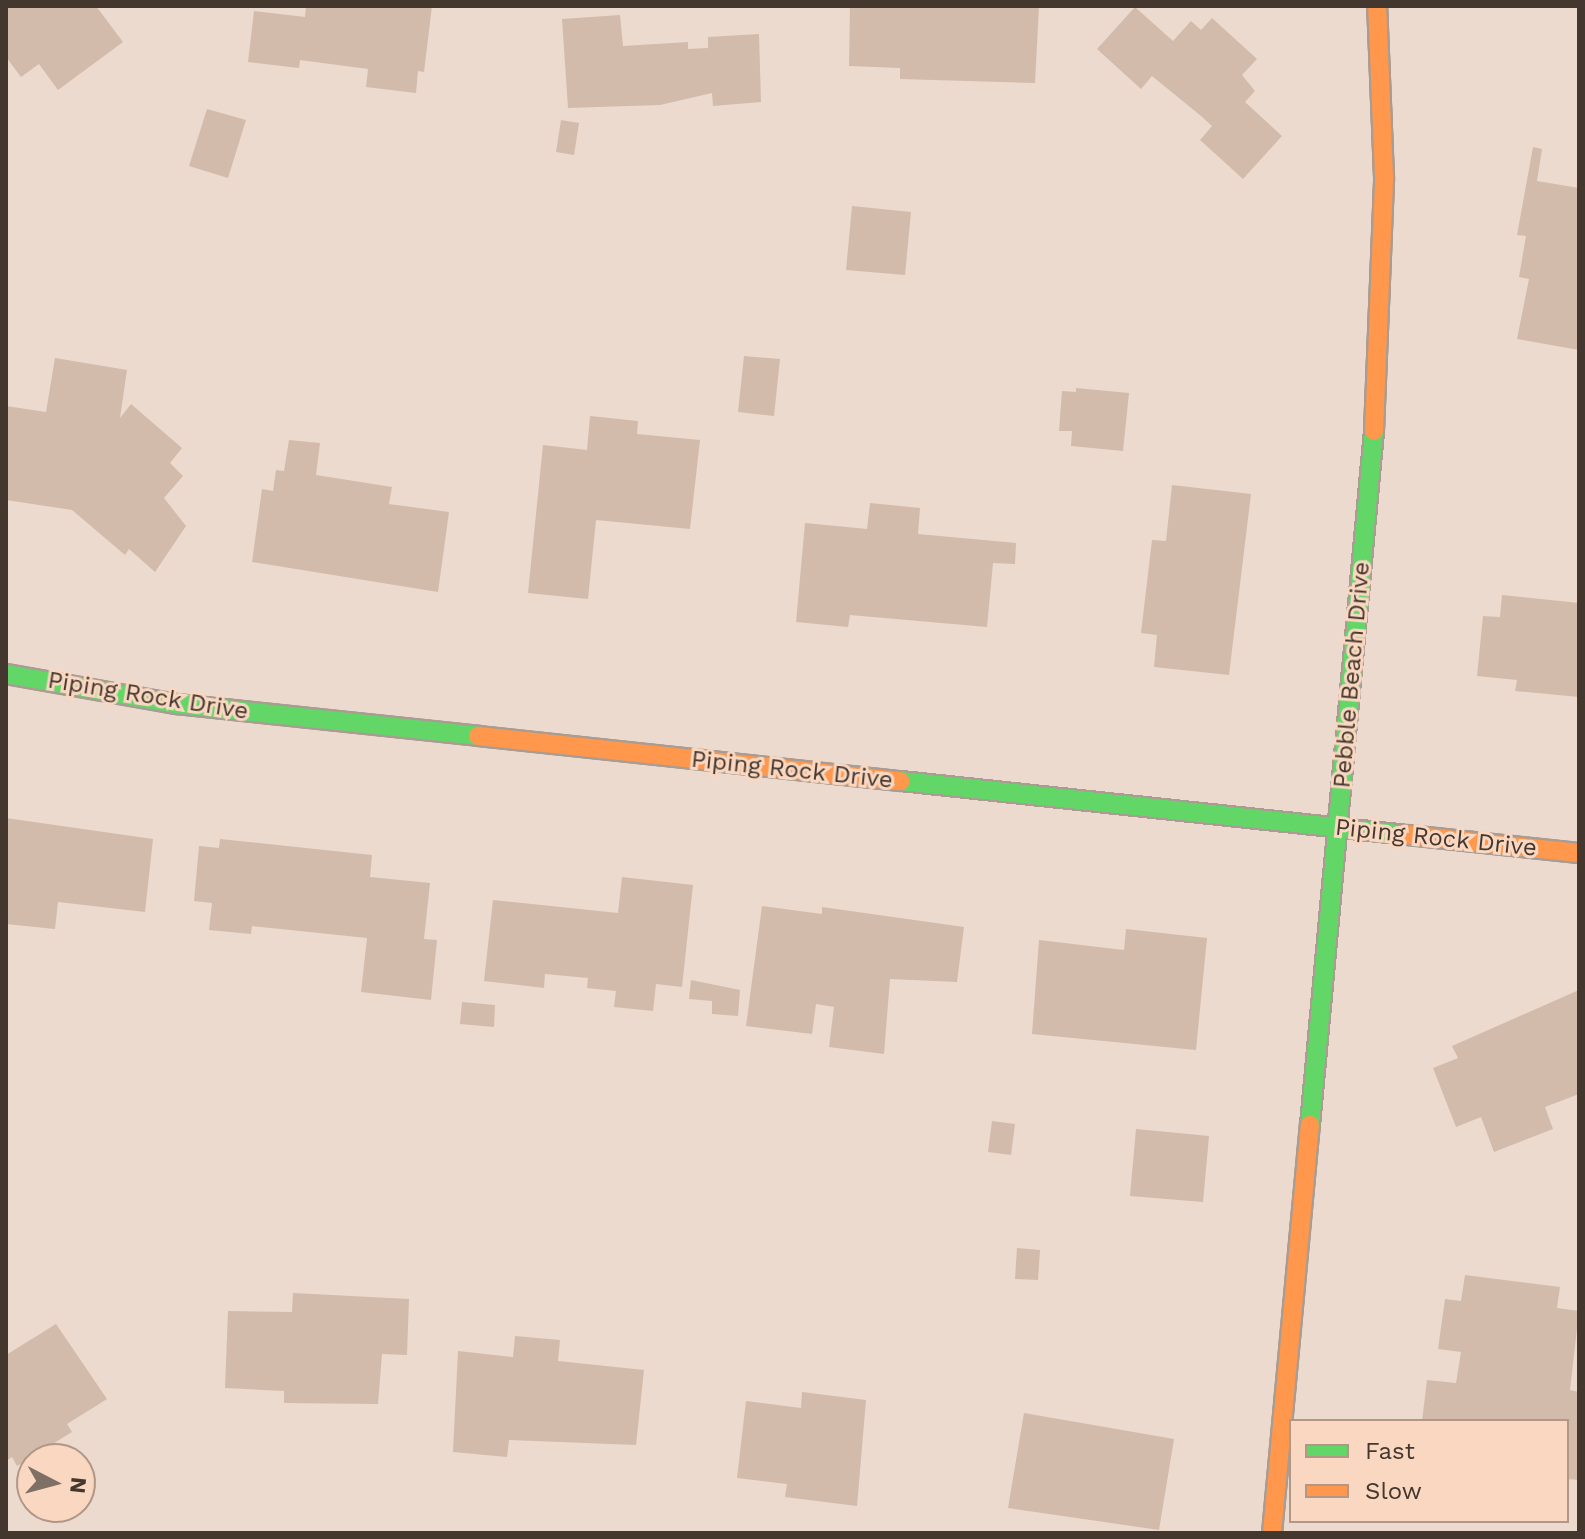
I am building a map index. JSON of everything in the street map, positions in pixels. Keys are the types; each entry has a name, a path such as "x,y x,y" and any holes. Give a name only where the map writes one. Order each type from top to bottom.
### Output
{"street":[{"name":"Pebble Beach Drive","path":"1272,1533 1380,364 1384,177 1377,6"},
{"name":"Piping Rock Drive","path":"6,674 176,704 1579,853"}],"building":[{"path":"6,6 96,6 123,42 58,90 39,64 21,77 6,57"},
{"path":"306,6 432,6 424,72 418,71 416,93 366,87 368,69 300,60 299,68 248,62 254,11 305,17"},
{"path":"850,6 1039,6 1035,83 900,79 900,68 849,66"},
{"path":"1135,7 1173,41 1191,21 1201,30 1212,18 1257,59 1242,75 1255,91 1245,102 1282,136 1243,179 1200,140 1212,126 1201,116 1152,76 1141,89 1097,49"},
{"path":"620,15 623,46 688,42 688,49 708,48 708,37 759,34 761,102 713,106 712,93 660,105 568,108 562,19"},
{"path":"207,109 246,120 228,178 189,166"},
{"path":"561,120 579,123 574,155 556,152"},
{"path":"1533,147 1542,149 1537,181 1579,188 1579,350 1517,339 1529,279 1519,277 1526,236 1517,235"},
{"path":"852,206 911,212 905,275 846,270"},
{"path":"744,356 780,359 774,416 738,412"},
{"path":"55,358 127,370 120,418 131,404 182,448 170,463 183,476 164,498 186,526 155,572 129,549 125,555 72,510 6,500 6,406 46,412"},
{"path":"1076,388 1129,393 1123,451 1071,446 1072,431 1059,431 1062,391 1076,392"},
{"path":"590,416 638,421 637,434 700,440 690,529 596,520 588,599 528,593 543,445 587,450"},
{"path":"289,440 320,443 316,475 392,487 389,504 449,512 438,592 252,562 262,489 273,491 276,470 284,471"},
{"path":"1172,485 1251,494 1229,675 1154,667 1157,635 1141,633 1152,540 1166,541"},
{"path":"870,503 920,508 918,534 1016,543 1015,564 993,563 987,627 850,615 848,627 796,622 805,523 867,529"},
{"path":"1502,595 1579,603 1579,697 1515,691 1517,680 1477,676 1483,616 1500,617"},
{"path":"6,818 153,839 145,912 58,902 55,929 6,924"},
{"path":"220,839 372,855 370,877 430,883 424,939 437,940 431,1000 361,992 367,938 252,926 251,934 209,930 212,903 194,901 199,846 219,848"},
{"path":"622,877 693,885 682,987 656,984 653,1011 614,1007 616,991 587,988 588,978 545,974 544,988 484,981 493,900 618,913"},
{"path":"762,906 822,914 822,907 964,927 957,982 890,979 884,1054 829,1047 834,1007 816,1004 812,1034 746,1026"},
{"path":"1126,929 1207,938 1196,1050 1032,1034 1039,940 1124,950"},
{"path":"691,980 740,990 738,1016 712,1014 712,1001 689,999"},
{"path":"1579,990 1579,1094 1545,1107 1553,1129 1494,1152 1481,1117 1456,1127 1433,1068 1458,1058 1452,1046"},
{"path":"462,1002 495,1005 494,1027 460,1024"},
{"path":"992,1121 1015,1124 1011,1155 988,1152"},
{"path":"1136,1129 1209,1136 1203,1202 1130,1196"},
{"path":"1017,1248 1040,1250 1038,1280 1015,1279"},
{"path":"1465,1275 1560,1287 1557,1308 1579,1311 1570,1390 1579,1392 1579,1480 1569,1479 1569,1419 1422,1419 1427,1380 1456,1383 1461,1352 1438,1349 1445,1299 1461,1301"},
{"path":"293,1293 409,1299 407,1355 382,1354 378,1404 284,1403 284,1391 225,1388 228,1311 292,1312"},
{"path":"56,1324 107,1399 67,1424 72,1432 54,1443 16,1443 16,1464 12,1457 6,1461 6,1355"},
{"path":"515,1336 560,1340 558,1361 644,1370 636,1445 509,1440 507,1457 453,1452 458,1351 513,1357"},
{"path":"802,1392 866,1400 857,1506 785,1497 787,1484 737,1478 746,1401 801,1408"},
{"path":"1024,1413 1174,1439 1159,1530 1008,1508"}],"traffic: fast":[{"path":"1310,1125 1374,431"},
{"path":"6,674 176,704 478,736"},
{"path":"901,781 1407,835"}],"traffic: slow":[{"path":"1374,431 1384,177 1377,6"},
{"path":"478,736 901,781"},
{"path":"1407,835 1579,853"},
{"path":"1272,1533 1310,1125"}]}
